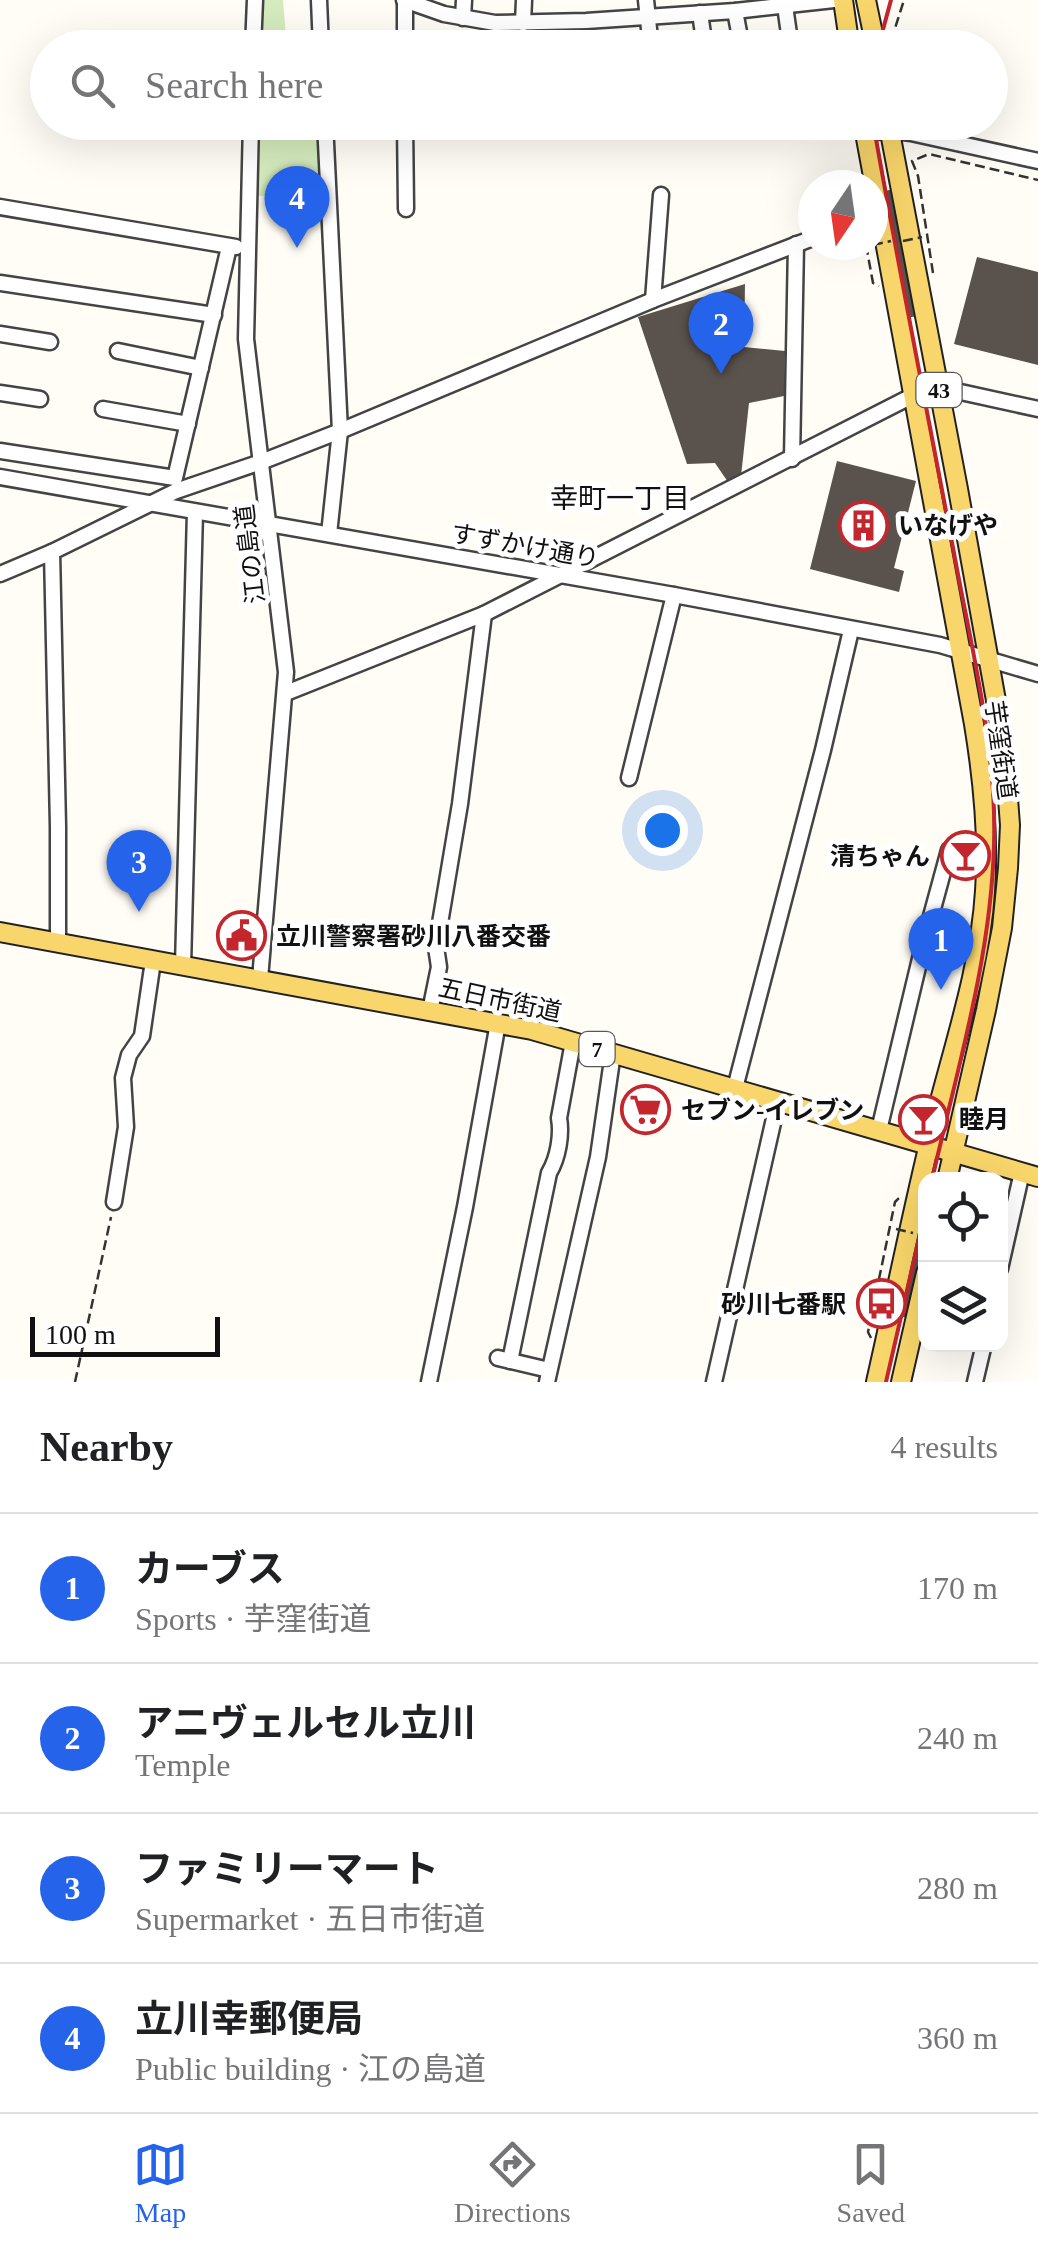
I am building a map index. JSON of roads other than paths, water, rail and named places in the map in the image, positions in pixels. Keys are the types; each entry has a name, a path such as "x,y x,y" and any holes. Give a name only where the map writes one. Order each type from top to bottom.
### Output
{"main road":[{"path":"866,0 873,30"},
{"path":"872,24 881,0"},
{"name":"芋窪街道","path":"866,140 870,170"},
{"name":"芋窪街道","path":"892,140 1004,744 1010,825 1002,928 949,1172"},
{"name":"芋窪街道","path":"876,1382 976,953 986,863 981,766 956,616 886,260"},
{"name":"五日市街道","path":"0,932 498,1023 1030,1175"},
{"path":"901,1382 918,1308"}],"street":[{"path":"254,30 255,0"},
{"path":"318,0 320,30"},
{"path":"405,30 404,0 464,18 522,23 735,12 834,0"},
{"path":"464,0 464,18"},
{"path":"522,23 524,0"},
{"path":"646,0 649,30"},
{"path":"785,6 788,30"},
{"path":"735,12 738,30"},
{"path":"700,13 702,30"},
{"name":"江の島道","path":"251,140 246,339 286,672 260,979"},
{"path":"325,140 340,432 328,534"},
{"path":"406,140 406,209"},
{"path":"943,140 1038,161"},
{"path":"653,300 660,195"},
{"path":"0,207 228,247 248,247"},
{"path":"0,574 176,490 340,432 796,244 792,459"},
{"path":"0,451 175,478 228,247"},
{"path":"0,283 214,315"},
{"path":"0,334 50,342"},
{"path":"118,351 202,368"},
{"path":"286,693 484,614 914,395 956,390 1038,409"},
{"path":"0,394 40,400"},
{"path":"103,408 188,424"},
{"name":"すずかけ通り","path":"0,477 674,595 960,650 1038,674"},
{"path":"184,966 194,512"},
{"path":"52,552 58,942"},
{"path":"629,778 674,595"},
{"path":"430,1011 439,968 436,947 460,804 484,614"},
{"path":"735,1088 851,630"},
{"path":"879,1130 950,850 986,863"},
{"path":"114,1202 126,1127 123,1078 129,1055 142,1036 153,961"},
{"path":"429,1382 498,1023"},
{"path":"573,1042 554,1164 504,1360 548,1376 598,1157 613,1053"},
{"path":"714,1382 778,1101"},
{"path":"1002,1262 1030,1175"},
{"path":"975,1382 982,1352"}],"railway":[{"path":"883,30 891,0"},
{"path":"876,140 977,672 994,810 987,930 934,1172"},
{"path":"886,1382 918,1243"}],"place":[{"name":"立川幸郵便局","path":"297,248"},
{"name":"アニヴェルセル立川","path":"721,374"},
{"name":"いなげや","path":"863,525"},
{"name":"清ちゃん","path":"965,856"},
{"name":"ファミリーマート","path":"139,912"},
{"name":"立川警察署砂川八番交番","path":"241,936"},
{"name":"カーブス","path":"941,990"},
{"name":"セブン-イレブン","path":"646,1110"},
{"name":"睦月","path":"924,1119"},
{"name":"砂川七番駅","path":"881,1304"}],"district":[{"name":"幸町一丁目","path":"620,498"}]}
